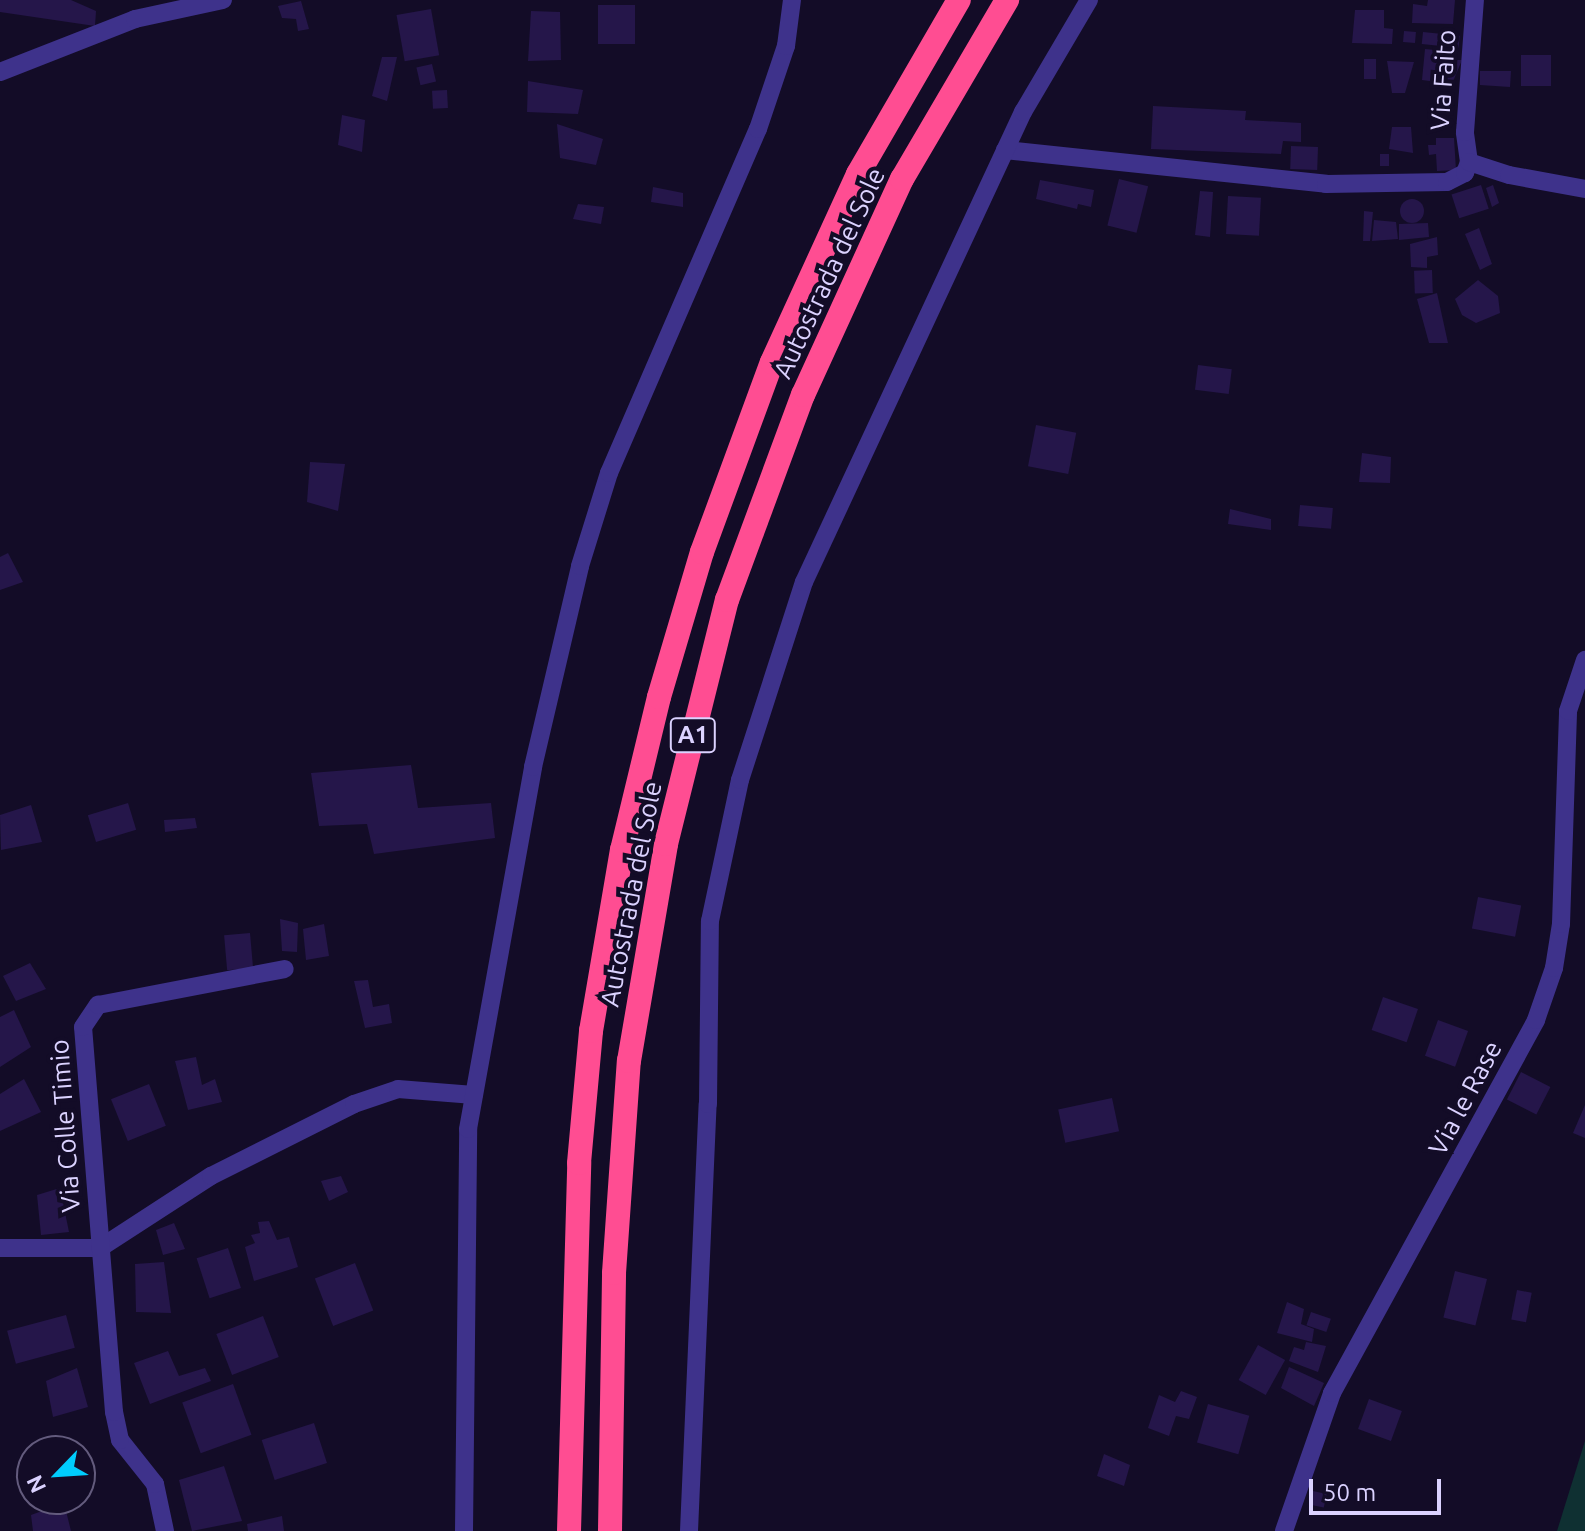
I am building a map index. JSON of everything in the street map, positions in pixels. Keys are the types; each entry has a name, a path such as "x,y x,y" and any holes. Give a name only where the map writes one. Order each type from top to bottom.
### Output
{"highway":[{"name":"Autostrada del Sole","path":"569,1531 578,1194 591,1031 622,850 659,697 702,552 772,362 858,174 959,0"},
{"name":"Autostrada del Sole","path":"610,1531 614,1273 629,1061 666,844 727,600 803,395 889,207 1007,0"}],"street":[{"path":"0,72 124,22 223,0"},
{"path":"464,1531 468,1129 533,767 580,566 609,473 758,129 786,46 792,0"},
{"path":"689,1531 708,1104 710,921 740,780 804,582 1005,150 1089,0"},
{"name":"Via Faito","path":"1469,162 1465,132 1475,0"},
{"path":"1005,150 1326,184 1447,182 1465,173 1469,162 1509,175 1585,189"},
{"name":"Via le Rase","path":"1284,1531 1332,1393 1536,1020 1545,994 1561,924 1568,711 1585,660"},
{"name":"Via Colle Timio","path":"165,1531 155,1484 120,1440 100,1248 83,1027 87,1015 98,1005 285,969"},
{"name":"Via Colle Timio","path":"0,1248 100,1248 211,1176 354,1104 398,1089 474,1095"}],"green space":[{"path":"1585,1441 1585,1531 1557,1531"}],"building":[{"path":"0,0 71,0 96,11 95,26 0,12"},
{"path":"1428,0 1455,0 1453,24 1412,23 1413,4 1427,6"},
{"path":"301,1 309,29 298,31 296,19 282,18 278,6"},
{"path":"598,5 635,5 635,44 598,44"},
{"path":"431,9 439,55 405,61 397,15"},
{"path":"1355,10 1384,10 1384,28 1393,29 1392,44 1352,43"},
{"path":"531,11 560,12 561,60 528,61"},
{"path":"1404,31 1416,32 1415,43 1403,42"},
{"path":"1423,32 1460,36 1459,48 1422,44"},
{"path":"1425,49 1455,52 1455,60 1462,60 1452,84 1422,80"},
{"path":"1521,55 1551,55 1551,86 1521,86"},
{"path":"382,57 397,57 387,101 372,96"},
{"path":"1364,59 1376,59 1376,79 1364,79"},
{"path":"1387,61 1414,62 1405,93 1392,93"},
{"path":"432,64 436,82 420,85 416,68"},
{"path":"1480,71 1511,71 1510,87 1480,85"},
{"path":"528,81 583,90 578,114 527,112"},
{"path":"447,90 448,108 433,109 432,91"},
{"path":"1153,106 1246,111 1245,120 1301,123 1301,142 1283,141 1281,154 1151,149"},
{"path":"342,115 365,120 362,152 338,145"},
{"path":"557,124 603,139 596,165 560,158"},
{"path":"1392,127 1411,127 1413,153 1389,149"},
{"path":"1436,138 1454,138 1456,170 1437,171 1436,154 1429,155 1428,145 1436,145"},
{"path":"1291,146 1318,147 1317,170 1290,169"},
{"path":"1380,154 1389,154 1389,166 1380,166"},
{"path":"1119,179 1148,186 1136,233 1107,226"},
{"path":"1040,180 1094,190 1091,207 1078,204 1077,209 1036,199"},
{"path":"1481,185 1489,209 1459,218 1452,195"},
{"path":"1493,185 1499,203 1492,207 1486,188"},
{"path":"653,187 683,193 683,207 651,202"},
{"path":"1200,191 1213,192 1210,237 1195,235"},
{"path":"1228,196 1261,198 1259,236 1226,234"},
{"path":"1412,199 1421,202 1424,211 1421,220 1412,223 1403,220 1400,211 1403,202"},
{"path":"578,204 604,207 601,224 573,219"},
{"path":"1364,211 1373,212 1370,241 1363,241"},
{"path":"1374,220 1396,222 1398,239 1372,241"},
{"path":"1428,223 1429,237 1399,240 1399,224"},
{"path":"1479,228 1492,264 1480,270 1465,234"},
{"path":"1437,237 1438,255 1427,257 1427,268 1411,267 1410,244"},
{"path":"1432,270 1433,293 1415,294 1414,271"},
{"path":"1478,280 1498,296 1500,313 1476,323 1462,315 1455,299"},
{"path":"1437,293 1448,343 1429,343 1417,299"},
{"path":"1198,365 1232,369 1229,394 1195,390"},
{"path":"1036,425 1076,433 1068,474 1028,466"},
{"path":"1362,453 1391,457 1390,483 1359,482"},
{"path":"310,462 345,464 338,511 307,502"},
{"path":"1300,505 1333,508 1331,529 1298,526"},
{"path":"1230,509 1271,519 1271,530 1228,524"},
{"path":"8,553 23,582 0,590 0,557"},
{"path":"411,765 418,808 491,803 495,838 374,854 367,824 319,826 311,773"},
{"path":"128,803 136,830 96,842 88,815"},
{"path":"31,805 42,842 1,850 0,815"},
{"path":"195,818 197,828 165,832 164,820"},
{"path":"1478,897 1521,905 1515,937 1472,928"},
{"path":"280,919 298,923 297,952 282,951"},
{"path":"324,924 329,956 306,960 303,929"},
{"path":"250,933 253,968 227,970 224,935"},
{"path":"30,963 46,989 16,1001 3,976"},
{"path":"368,980 373,1007 389,1004 392,1023 365,1028 354,981"},
{"path":"1383,997 1418,1009 1407,1042 1372,1030"},
{"path":"14,1010 31,1047 0,1067 0,1017"},
{"path":"1438,1020 1468,1031 1455,1067 1425,1056"},
{"path":"196,1057 202,1085 215,1079 222,1102 188,1110 175,1061"},
{"path":"1521,1072 1550,1087 1536,1115 1507,1100"},
{"path":"24,1079 41,1112 0,1131 0,1094"},
{"path":"149,1084 166,1126 128,1141 111,1099"},
{"path":"1112,1098 1119,1131 1065,1143 1058,1109"},
{"path":"1585,1105 1585,1138 1573,1133"},
{"path":"341,1176 348,1192 329,1201 321,1181"},
{"path":"60,1188 69,1232 41,1235 37,1195"},
{"path":"269,1221 277,1240 289,1237 298,1267 254,1281 245,1247 255,1243 251,1235 260,1233 258,1222"},
{"path":"174,1223 185,1249 163,1255 156,1230"},
{"path":"228,1248 241,1288 210,1298 197,1258"},
{"path":"164,1262 171,1313 136,1312 135,1264"},
{"path":"355,1263 373,1311 333,1326 315,1278"},
{"path":"1455,1271 1487,1279 1475,1326 1443,1318"},
{"path":"1517,1290 1532,1293 1526,1322 1511,1319"},
{"path":"1287,1302 1304,1309 1301,1324 1314,1329 1312,1342 1277,1333"},
{"path":"1311,1312 1331,1319 1326,1332 1306,1325"},
{"path":"66,1315 75,1348 16,1364 7,1331"},
{"path":"263,1316 279,1357 232,1375 216,1334"},
{"path":"1306,1342 1326,1346 1318,1372 1289,1361 1294,1347 1304,1350"},
{"path":"1258,1345 1285,1360 1266,1395 1239,1380"},
{"path":"168,1351 179,1376 205,1368 211,1381 150,1404 134,1363"},
{"path":"1289,1367 1324,1383 1314,1406 1281,1388"},
{"path":"77,1368 88,1407 53,1417 46,1381"},
{"path":"233,1384 251,1435 201,1453 182,1402"},
{"path":"1181,1391 1197,1397 1189,1419 1176,1416 1169,1436 1148,1428 1159,1395 1175,1402"},
{"path":"1369,1399 1402,1411 1391,1441 1358,1429"},
{"path":"1208,1404 1249,1416 1238,1454 1197,1442"},
{"path":"314,1423 327,1463 275,1480 262,1440"},
{"path":"1104,1454 1130,1465 1124,1486 1097,1476"},
{"path":"224,1466 242,1521 192,1531 179,1480"},
{"path":"1313,1491 1327,1494 1324,1508 1310,1505"},
{"path":"31,1515 67,1515 71,1531 33,1531"},
{"path":"282,1516 284,1531 248,1531 247,1524"}]}
